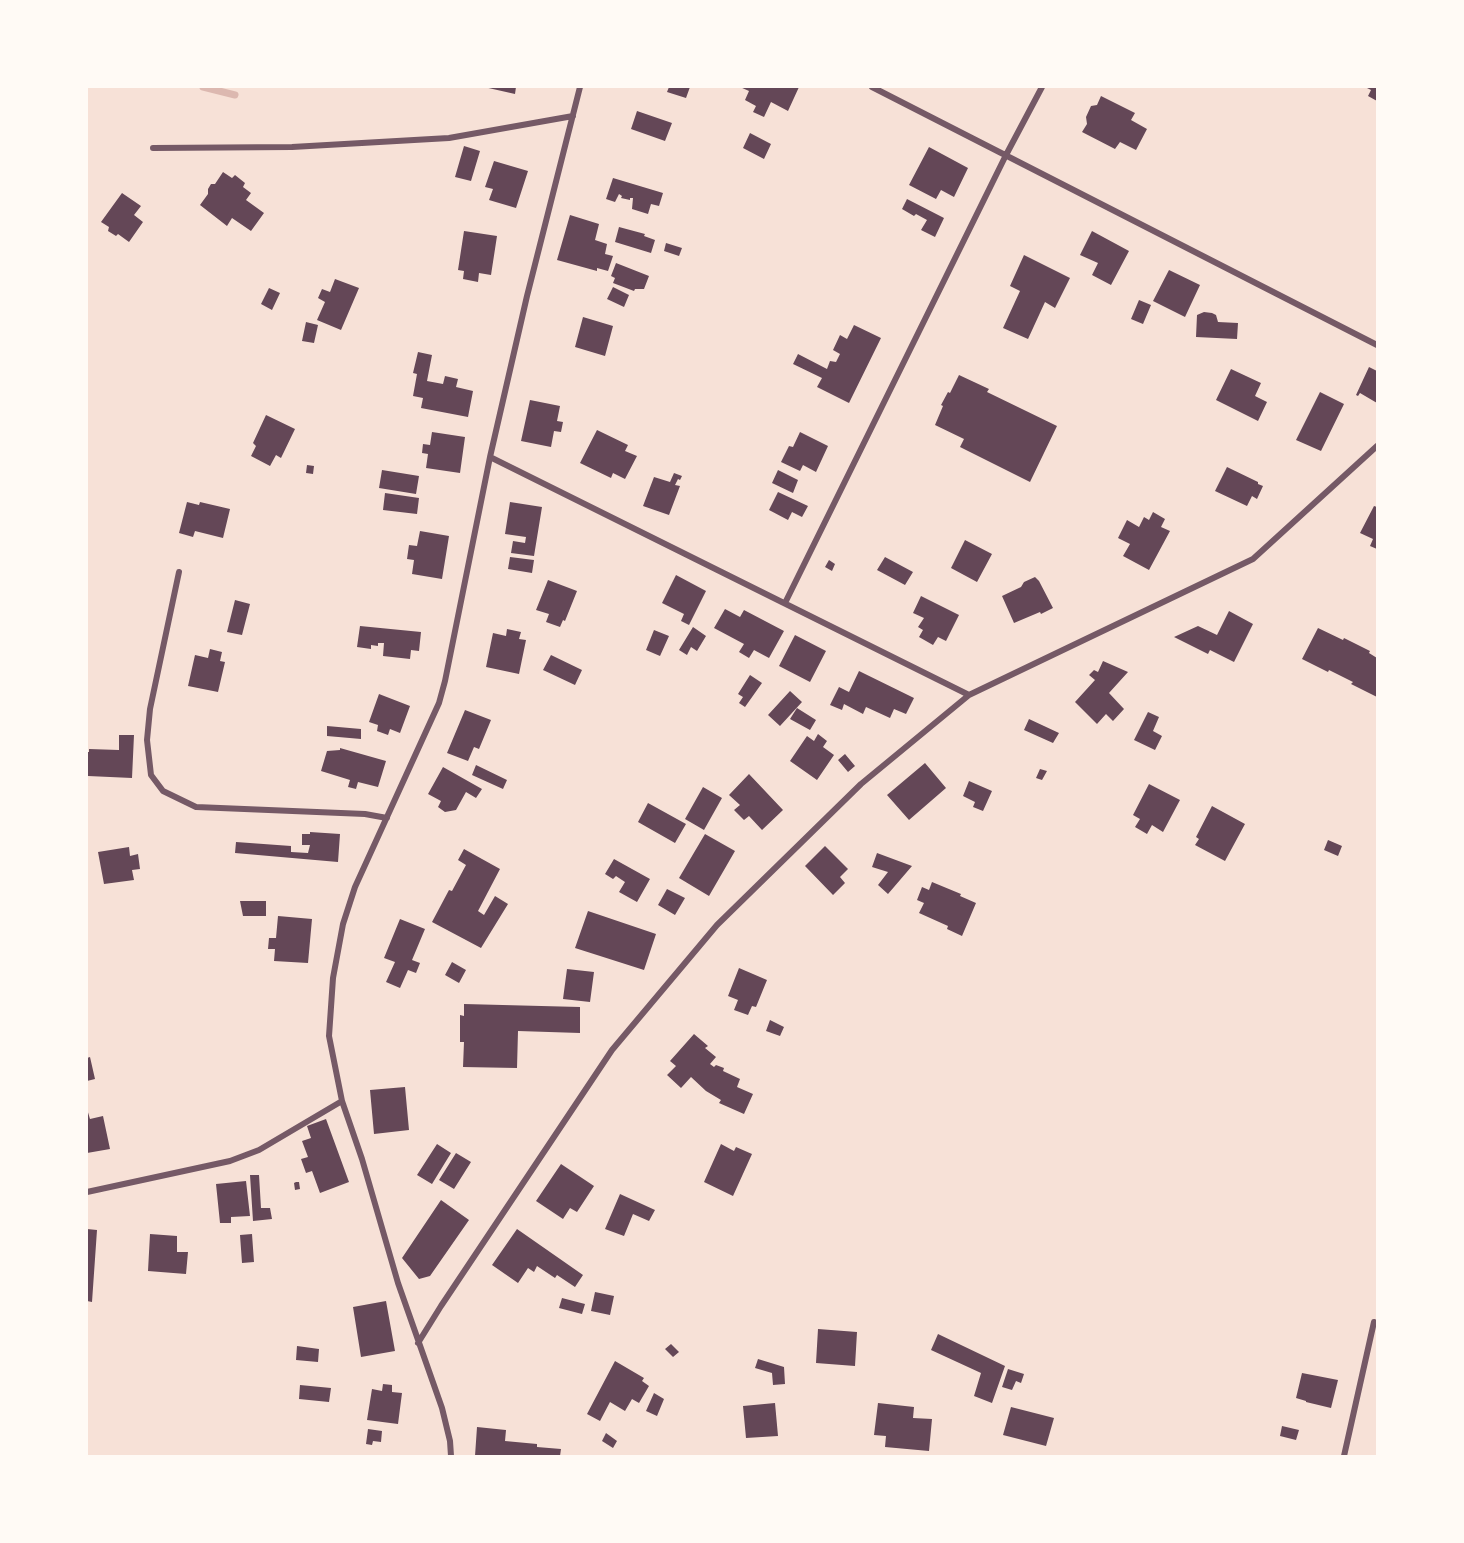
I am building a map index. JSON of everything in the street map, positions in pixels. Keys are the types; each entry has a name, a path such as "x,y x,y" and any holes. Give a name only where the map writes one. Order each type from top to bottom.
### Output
{"street":[{"path":"450,1456 450,1441 442,1408 398,1283 362,1159 342,1101 329,1036 333,978 343,924 355,887 439,704 490,457 527,296 580,87"},
{"path":"872,87 1377,345"},
{"path":"785,603 1006,155 1042,87"},
{"path":"153,148 291,147 449,138 573,116"},
{"path":"418,1343 612,1050 717,925 861,784 969,695 1253,559 1377,446"},
{"path":"490,457 969,695"},
{"path":"179,572 150,709 147,740 151,775 163,791 196,807 365,814 387,818"},
{"path":"87,1192 230,1161 259,1150 342,1101"},
{"path":"1344,1456 1374,1322"}],"building":[{"path":"484,87 516,87 515,94"},
{"path":"669,87 690,87 686,98 667,92"},
{"path":"740,87 799,87 788,111 771,102 764,117 753,112 756,106 745,100 749,91"},
{"path":"1365,87 1377,87 1377,101 1368,96 1371,90"},
{"path":"1101,96 1135,113 1131,120 1147,129 1136,150 1120,142 1115,149 1082,132 1087,124 1086,117 1091,106 1097,105"},
{"path":"637,111 672,123 665,141 631,129"},
{"path":"750,133 771,144 764,159 743,148"},
{"path":"464,146 480,151 471,181 455,177"},
{"path":"929,147 968,168 954,197 941,190 936,199 909,185"},
{"path":"494,161 528,171 516,208 489,200 493,189 485,187"},
{"path":"223,172 232,178 235,175 245,183 243,187 251,193 246,200 264,213 251,231 232,218 227,226 200,205 208,194 211,184 215,184"},
{"path":"613,178 663,193 659,206 651,204 648,214 632,209 633,198 630,200 621,198 619,194 615,202 606,199"},
{"path":"122,193 141,206 134,215 143,222 129,242 118,234 116,236 108,231 109,227 101,222"},
{"path":"907,199 944,218 935,237 921,230 927,220 902,209"},
{"path":"570,215 599,224 595,240 607,244 605,254 613,256 608,271 597,268 597,271 557,260"},
{"path":"619,227 645,234 644,236 655,240 651,253 615,242"},
{"path":"464,231 497,236 491,275 479,273 478,282 463,279 464,271 458,270"},
{"path":"1092,231 1129,251 1111,285 1092,275 1098,263 1080,255"},
{"path":"666,243 682,248 679,256 664,251"},
{"path":"1024,255 1070,278 1055,308 1045,302 1028,339 1003,328 1020,291 1010,286"},
{"path":"616,263 649,276 644,289 634,291 613,283 615,278 611,276"},
{"path":"1169,270 1200,285 1185,317 1153,301"},
{"path":"335,279 359,288 341,330 317,320 325,302 318,298 322,289 330,292"},
{"path":"613,287 629,295 624,307 607,299"},
{"path":"269,288 280,293 272,310 261,304"},
{"path":"1139,300 1151,305 1143,324 1131,319"},
{"path":"1204,312 1216,315 1218,322 1238,323 1237,339 1196,337 1197,315"},
{"path":"583,317 613,326 605,356 575,347"},
{"path":"306,322 318,325 314,343 302,341"},
{"path":"854,325 881,338 849,403 817,387 822,378 793,364 798,354 827,369 830,361 836,362 840,354 833,350 840,335 847,339"},
{"path":"418,352 432,355 427,381 443,384 445,376 458,379 456,387 473,391 468,417 421,408 423,398 413,396 417,374 413,373"},
{"path":"1369,367 1377,371 1377,403 1360,393 1356,395"},
{"path":"1231,369 1261,383 1255,396 1267,402 1258,421 1216,400"},
{"path":"959,375 989,389 987,392 1057,426 1030,482 960,447 964,439 935,425 943,406 941,405"},
{"path":"1320,392 1344,404 1321,451 1296,440"},
{"path":"530,400 560,406 557,421 563,422 561,432 554,431 551,447 521,441"},
{"path":"266,415 295,429 281,458 276,455 270,466 251,456 256,446 253,443"},
{"path":"597,430 628,445 625,451 637,456 625,479 613,473 611,478 580,463"},
{"path":"432,432 465,437 460,473 426,468 428,454 422,453 423,444 430,445"},
{"path":"800,432 828,446 816,472 803,465 800,471 781,462 789,446 793,447"},
{"path":"307,465 314,466 313,474 306,473"},
{"path":"1227,467 1263,486 1257,499 1252,496 1247,506 1215,491"},
{"path":"382,470 419,476 416,494 379,488"},
{"path":"778,470 798,480 793,493 772,483"},
{"path":"674,473 682,476 675,485 680,486 669,515 643,506 654,477 670,482"},
{"path":"778,492 808,506 802,517 792,512 788,520 769,510"},
{"path":"385,493 419,498 417,514 383,510"},
{"path":"187,502 199,505 200,502 230,509 223,538 195,531 193,537 179,533"},
{"path":"510,502 542,507 534,556 511,553 513,541 525,543 526,537 505,534"},
{"path":"1374,506 1377,507 1377,549 1370,546 1373,539 1360,533"},
{"path":"1153,512 1165,519 1161,527 1170,531 1149,570 1123,556 1130,544 1118,538 1127,520 1139,527 1144,517 1149,520"},
{"path":"420,531 449,536 442,579 412,574 414,560 407,559 409,545 417,546"},
{"path":"965,540 992,554 977,582 951,568"},
{"path":"510,557 534,560 532,573 508,569"},
{"path":"885,557 913,572 905,585 877,570"},
{"path":"829,560 835,564 832,571 825,567"},
{"path":"676,575 706,591 689,625 681,621 684,614 662,603"},
{"path":"1035,577 1053,608 1014,623 1002,596"},
{"path":"548,580 577,591 565,621 563,620 560,627 546,622 549,614 536,610"},
{"path":"921,596 959,615 946,641 938,637 933,645 919,637 923,630 918,627 924,618 913,613"},
{"path":"235,600 250,604 242,635 227,632"},
{"path":"725,609 740,617 744,610 784,631 769,658 754,650 749,658 739,652 744,644 714,628"},
{"path":"1229,611 1253,624 1234,662 1210,650 1208,654 1174,637 1198,626 1217,635"},
{"path":"360,626 421,632 419,651 411,650 410,659 383,656 384,643 378,643 378,646 371,645 371,649 357,647"},
{"path":"693,627 706,636 697,651 691,647 687,655 679,650"},
{"path":"1318,628 1370,651 1369,653 1377,658 1377,697 1351,684 1353,682 1302,659"},
{"path":"507,629 521,632 519,639 526,640 519,674 486,667 493,633 506,636"},
{"path":"654,630 669,636 660,656 646,650"},
{"path":"795,635 826,651 810,682 779,666"},
{"path":"210,649 222,652 220,661 225,662 218,692 188,686 195,655 208,658"},
{"path":"551,655 582,670 575,685 543,670"},
{"path":"1103,661 1128,672 1109,693 1124,709 1113,721 1106,714 1097,724 1075,702 1095,680 1089,675 1094,670 1098,672"},
{"path":"859,671 914,698 906,714 894,709 890,718 866,707 863,714 844,704 842,710 830,705 839,687 849,692"},
{"path":"750,675 762,683 745,707 739,703 743,697 738,694"},
{"path":"790,691 802,702 780,726 768,715"},
{"path":"379,694 410,706 400,733 390,729 388,735 377,731 378,725 369,722"},
{"path":"797,708 816,720 810,730 790,719"},
{"path":"465,710 491,720 479,749 474,747 468,761 447,753"},
{"path":"1148,712 1159,717 1153,731 1162,736 1155,750 1134,740"},
{"path":"1029,719 1059,733 1053,743 1024,730"},
{"path":"327,726 361,729 361,739 327,736"},
{"path":"818,734 827,741 823,747 834,755 817,780 790,761 807,736 814,741"},
{"path":"119,735 134,735 132,778 88,776 87,752 89,749 119,750"},
{"path":"340,748 386,761 378,787 358,782 356,789 348,787 350,780 321,771 327,751 340,750"},
{"path":"845,754 855,766 848,772 838,760"},
{"path":"925,763 946,788 909,820 887,795"},
{"path":"476,765 507,780 503,789 472,775"},
{"path":"443,767 482,789 476,798 466,792 456,810 445,812 438,807 441,801 428,794"},
{"path":"1040,769 1047,771 1042,780 1036,778"},
{"path":"749,774 783,810 762,830 749,816 744,820 734,810 740,805 729,795"},
{"path":"969,781 992,791 983,811 973,807 975,802 963,796"},
{"path":"1149,784 1180,800 1163,832 1152,825 1147,834 1135,827 1140,819 1133,815"},
{"path":"703,787 722,798 704,830 685,819"},
{"path":"648,803 686,824 675,843 638,822"},
{"path":"1212,806 1245,824 1225,861 1195,845 1199,839 1196,837"},
{"path":"310,832 340,834 338,862 235,853 236,842 291,846 291,852 308,853 310,845 302,845 302,834 310,834"},
{"path":"705,834 735,851 709,896 679,878"},
{"path":"1328,840 1342,846 1338,856 1324,850"},
{"path":"825,846 848,869 840,877 845,883 833,895 805,866"},
{"path":"129,847 130,856 138,854 140,869 132,870 134,880 104,884 98,852"},
{"path":"464,849 500,869 478,911 484,915 495,896 508,904 481,948 432,922 466,865 458,860"},
{"path":"877,853 912,866 888,894 878,885 888,872 872,867"},
{"path":"614,859 650,879 637,902 619,892 625,882 616,876 613,879 605,874"},
{"path":"932,882 976,903 962,936 947,929 948,926 919,913 924,903 917,900 922,887 929,890"},
{"path":"667,889 685,898 675,915 658,905"},
{"path":"240,901 266,901 266,916 243,916"},
{"path":"588,911 656,934 644,970 575,948"},
{"path":"278,916 312,919 308,963 274,961 275,949 268,949 269,938 276,938"},
{"path":"400,919 425,929 412,960 420,963 416,973 408,970 400,988 386,982 395,962 384,958"},
{"path":"452,962 466,970 459,983 445,975"},
{"path":"739,968 767,980 756,1007 752,1006 748,1015 734,1010 738,1000 728,996"},
{"path":"567,969 594,972 590,1002 563,999"},
{"path":"464,1004 580,1007 580,1033 518,1031 517,1068 463,1067 464,1042 460,1042 460,1015 464,1016"},
{"path":"770,1020 784,1027 780,1036 766,1031"},
{"path":"694,1034 708,1046 705,1048 716,1057 710,1064 724,1068 723,1071 740,1079 737,1087 753,1094 744,1114 719,1103 721,1100 706,1091 691,1077 681,1088 667,1075 676,1066 670,1061"},
{"path":"90,1057 95,1079 87,1081 87,1058"},
{"path":"405,1087 409,1130 374,1134 370,1090"},
{"path":"87,1109 90,1119 103,1116 110,1149 87,1153"},
{"path":"326,1119 349,1182 320,1193 312,1171 306,1173 301,1159 308,1157 302,1141 311,1138 307,1126"},
{"path":"437,1144 451,1153 432,1184 417,1175"},
{"path":"721,1144 734,1151 736,1147 752,1154 733,1196 704,1182"},
{"path":"456,1153 471,1162 454,1189 439,1180"},
{"path":"561,1164 594,1186 577,1212 570,1208 563,1219 536,1201"},
{"path":"250,1175 259,1175 261,1208 270,1208 272,1219 253,1221"},
{"path":"246,1181 250,1216 231,1217 231,1223 220,1223 216,1184"},
{"path":"299,1182 300,1189 295,1190 294,1183"},
{"path":"620,1194 655,1210 649,1221 633,1214 624,1236 605,1229"},
{"path":"441,1200 469,1220 430,1276 419,1279 402,1258"},
{"path":"87,1229 97,1230 92,1302 87,1301"},
{"path":"517,1229 583,1275 575,1287 537,1266 534,1272 528,1268 518,1283 492,1265"},
{"path":"150,1234 177,1236 177,1252 188,1252 186,1274 148,1271"},
{"path":"252,1234 254,1262 242,1263 240,1235"},
{"path":"595,1292 614,1296 610,1315 591,1311"},
{"path":"562,1298 585,1304 582,1314 559,1308"},
{"path":"386,1301 395,1351 361,1357 353,1307"},
{"path":"818,1329 857,1332 855,1366 816,1363"},
{"path":"938,1334 1005,1366 992,1403 974,1396 981,1373 931,1350"},
{"path":"671,1344 679,1352 673,1357 665,1349"},
{"path":"297,1346 319,1349 318,1362 296,1360"},
{"path":"758,1359 784,1367 785,1384 773,1385 772,1373 755,1368"},
{"path":"615,1361 644,1378 642,1381 649,1386 639,1403 632,1399 625,1411 610,1402 600,1421 587,1414"},
{"path":"1008,1369 1024,1374 1021,1383 1016,1381 1012,1390 1002,1387"},
{"path":"1302,1373 1338,1380 1331,1408 1296,1398"},
{"path":"383,1384 392,1385 392,1392 402,1393 398,1424 367,1420 372,1389 382,1391"},
{"path":"300,1385 331,1388 329,1402 299,1399"},
{"path":"654,1393 664,1399 657,1416 646,1411"},
{"path":"775,1403 778,1436 746,1438 743,1406"},
{"path":"878,1403 914,1407 913,1418 932,1419 929,1451 885,1447 886,1436 874,1435"},
{"path":"1011,1407 1054,1418 1046,1446 1003,1435"},
{"path":"1282,1426 1299,1430 1296,1440 1280,1436"},
{"path":"477,1427 506,1430 505,1441 561,1449 560,1456 475,1456"},
{"path":"368,1429 382,1431 381,1442 373,1441 372,1445 366,1444"},
{"path":"606,1433 617,1441 613,1448 602,1441"}],"waterway":[{"path":"203,87 235,95"}]}
